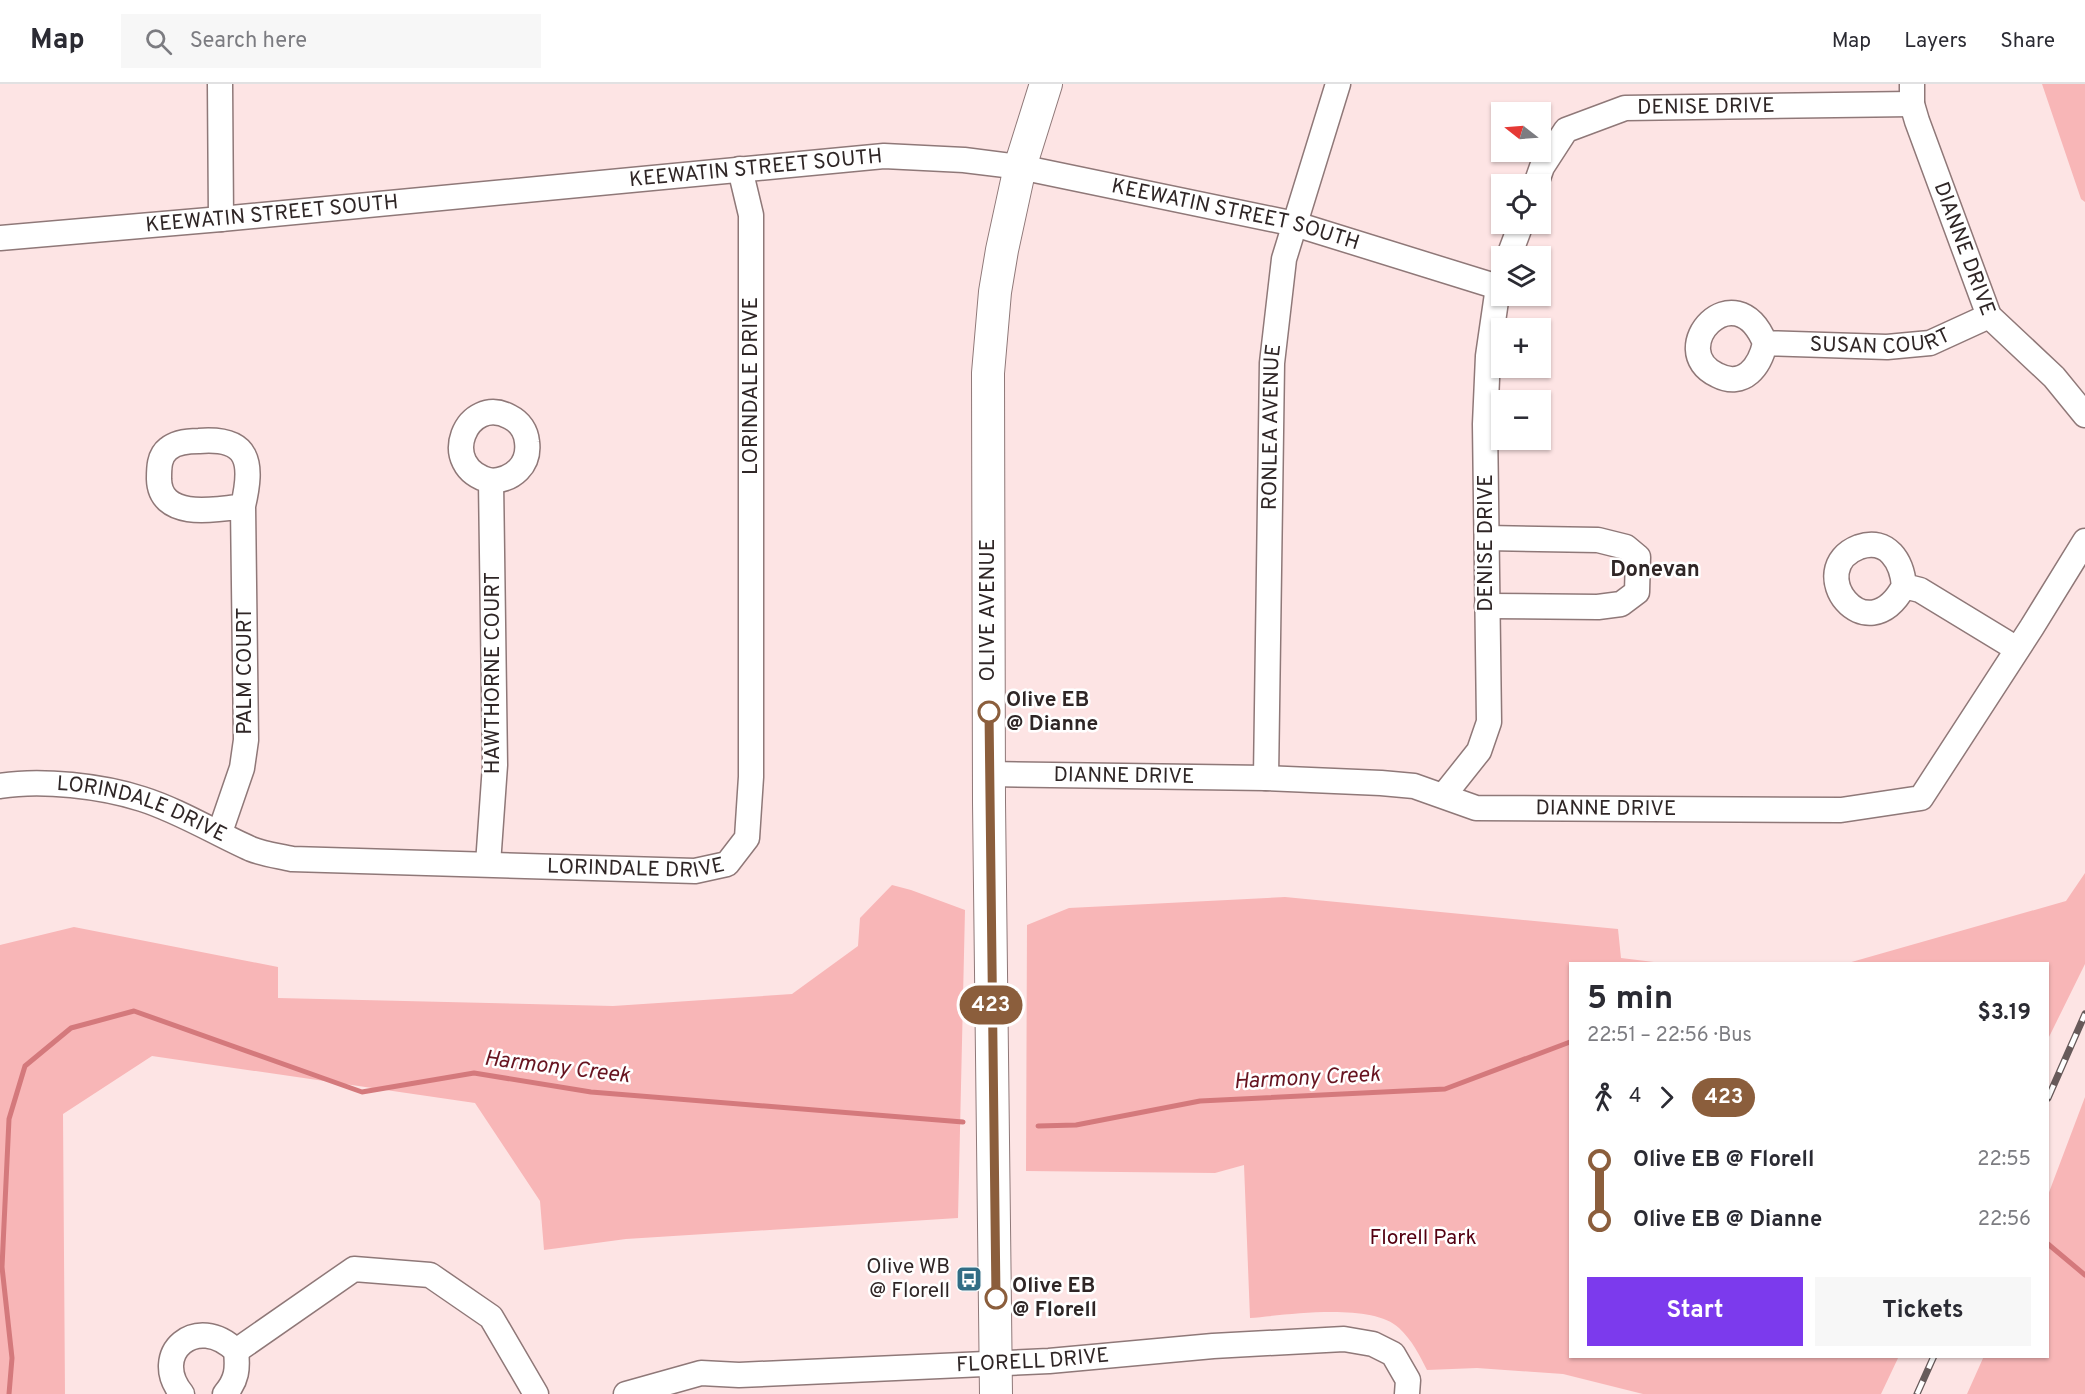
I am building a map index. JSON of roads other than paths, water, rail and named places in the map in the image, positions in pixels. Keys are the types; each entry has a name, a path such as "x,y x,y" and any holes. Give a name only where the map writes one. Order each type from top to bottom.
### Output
{"main road":[{"name":"OLIVE AVENUE","path":"997,1379 989,774 988,373 995,292 1002,250 1020,167 1046,84"}],"street":[{"path":"220,84 221,219"},
{"name":"RONLEA AVENUE","path":"1266,778 1272,363 1284,259 1338,84"},
{"name":"DENISE DRIVE","path":"1540,174 1566,130 1625,108 1912,94"},
{"name":"DIANNE DRIVE","path":"1912,94 1933,165 1989,316 2054,377 2085,415"},
{"name":"KEEWATIN STREET SOUTH","path":"0,238 884,156 964,160 1020,167 1294,224 1491,280"},
{"name":"LORINDALE DRIVE","path":"0,786 13,783 92,786 143,799 220,832 253,850 292,859 695,871 727,864 747,838 752,777 751,215 740,170"},
{"name":"DENISE DRIVE","path":"1444,795 1479,751 1489,722 1485,424 1488,356 1496,306"},
{"name":"SUSAN COURT","path":"1766,343 1887,347 1930,344 1989,316"},
{"name":"HAWTHORNE COURT","path":"488,864 495,765 491,481"},
{"name":"PALM COURT","path":"220,832 242,768 246,740 243,506"},
{"path":"1486,606 1598,607 1621,604 1637,592 1638,557 1626,547 1598,540 1487,538"},
{"name":"DIANNE DRIVE","path":"989,774 1266,778 1392,784 1414,786 1476,807 1841,810 1921,798 2085,541"},
{"path":"1904,586 1920,590 2017,649"},
{"path":"236,1351 354,1269 430,1275 491,1317 536,1394"},
{"path":"182,1394 171,1374 171,1363 180,1344 199,1335 210,1335 228,1343 236,1351 237,1375 233,1386 225,1394"},
{"name":"FLORELL DRIVE","path":"626,1394 701,1373 739,1385 997,1379 1049,1361 1213,1346 1344,1339 1373,1344 1393,1354 1408,1380 1407,1394"}],"waterway":[{"name":"Harmony Creek","path":"9,1394 12,1358 2,1267 9,1119 25,1066 71,1028 134,1011 362,1092 474,1073 591,1092 963,1122"},
{"name":"Harmony Creek","path":"1038,1126 1076,1125 1200,1101 1445,1089 1569,1042"},
{"name":"Harmony Creek","path":"2049,1245 2085,1275"}],"railway":[{"path":"2049,1096 2085,1014"},
{"path":"1917,1394 1933,1358"}],"place":[{"name":"Olive EB @ Dianne","path":"989,712"},
{"name":"Olive WB @ Florell","path":"969,1279"},
{"name":"Olive EB @ Florell","path":"996,1298"}],"district":[{"name":"Donevan","path":"1655,570"}],"park label":[{"name":"Florell Park","path":"1423,1238"}]}
